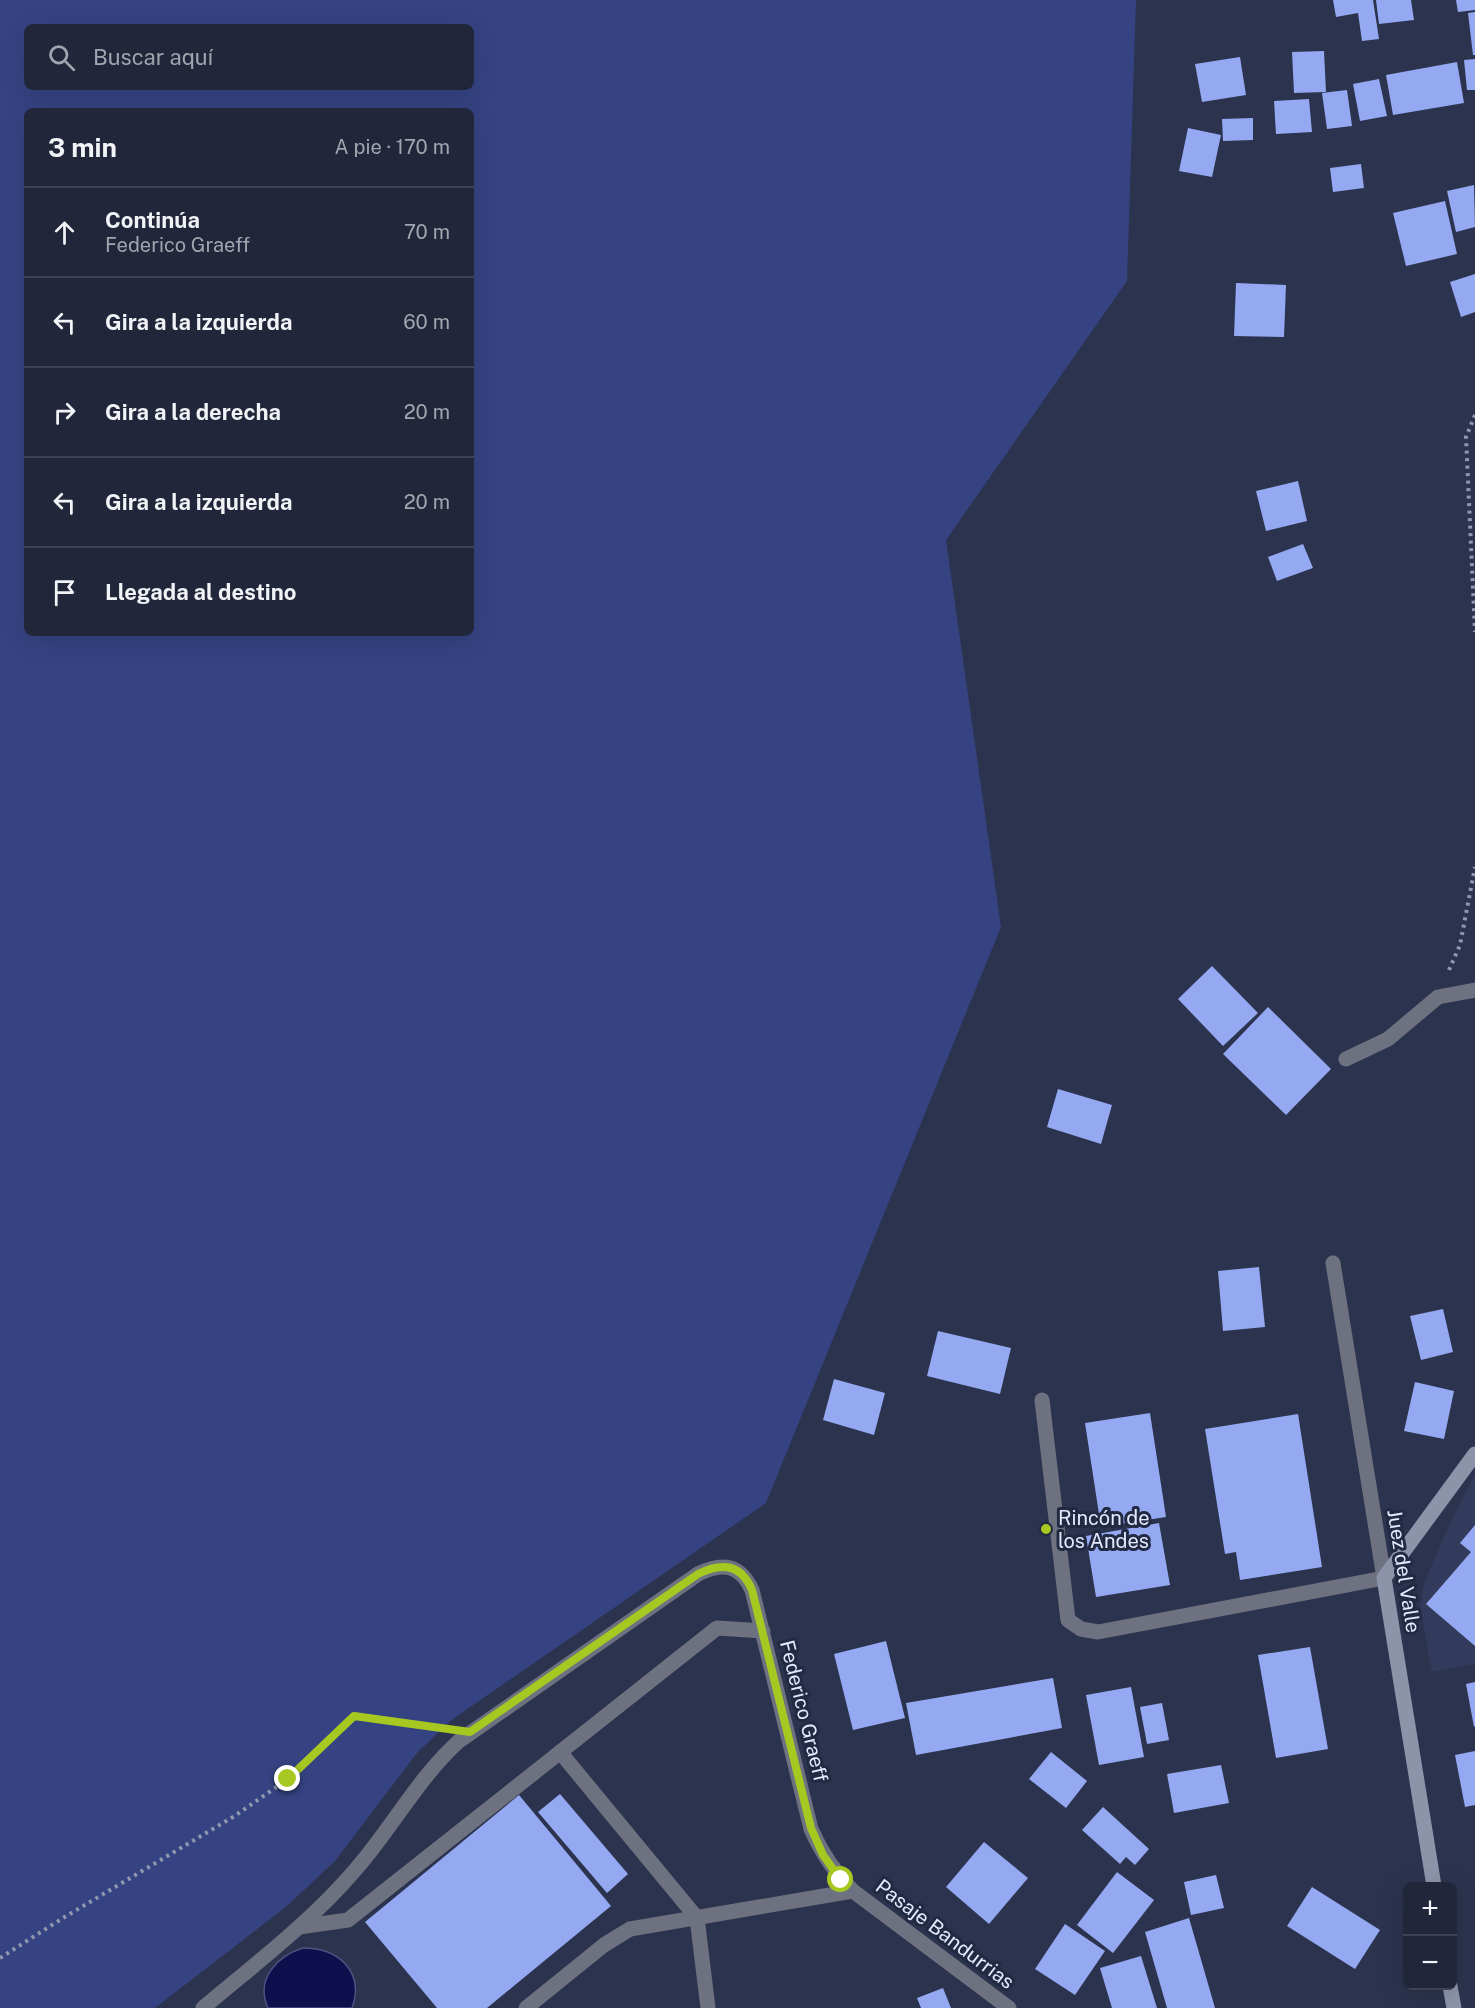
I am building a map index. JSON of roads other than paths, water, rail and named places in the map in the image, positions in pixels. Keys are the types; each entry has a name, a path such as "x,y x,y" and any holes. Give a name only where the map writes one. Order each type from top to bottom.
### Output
{"main road":[{"path":"1384,1578 1475,1454"},
{"name":"Juez del Valle","path":"1384,1578 1433,1882"},
{"path":"1450,1990 1451,2007"}],"street":[{"path":"1346,1059 1388,1039 1438,997 1475,990"},
{"name":"Juez del Valle","path":"1333,1263 1384,1578"},
{"path":"1042,1400 1068,1620 1081,1629 1098,1632 1384,1578"},
{"name":"Federico Graeff","path":"299,1927 334,1894 358,1867 438,1762 470,1732 698,1574 709,1568 721,1566 742,1573 748,1581 763,1631 811,1828 831,1868"},
{"path":"203,2008 299,1927 348,1920 717,1628 763,1631"},
{"path":"561,1752 698,1918 708,2008"},
{"name":"Pasaje Bandurrias","path":"831,1868 853,1891 1009,2008"},
{"path":"526,2008 604,1945 630,1929 853,1891"}],"place":[{"name":"Rincón de los Andes","path":"1046,1529"}]}
